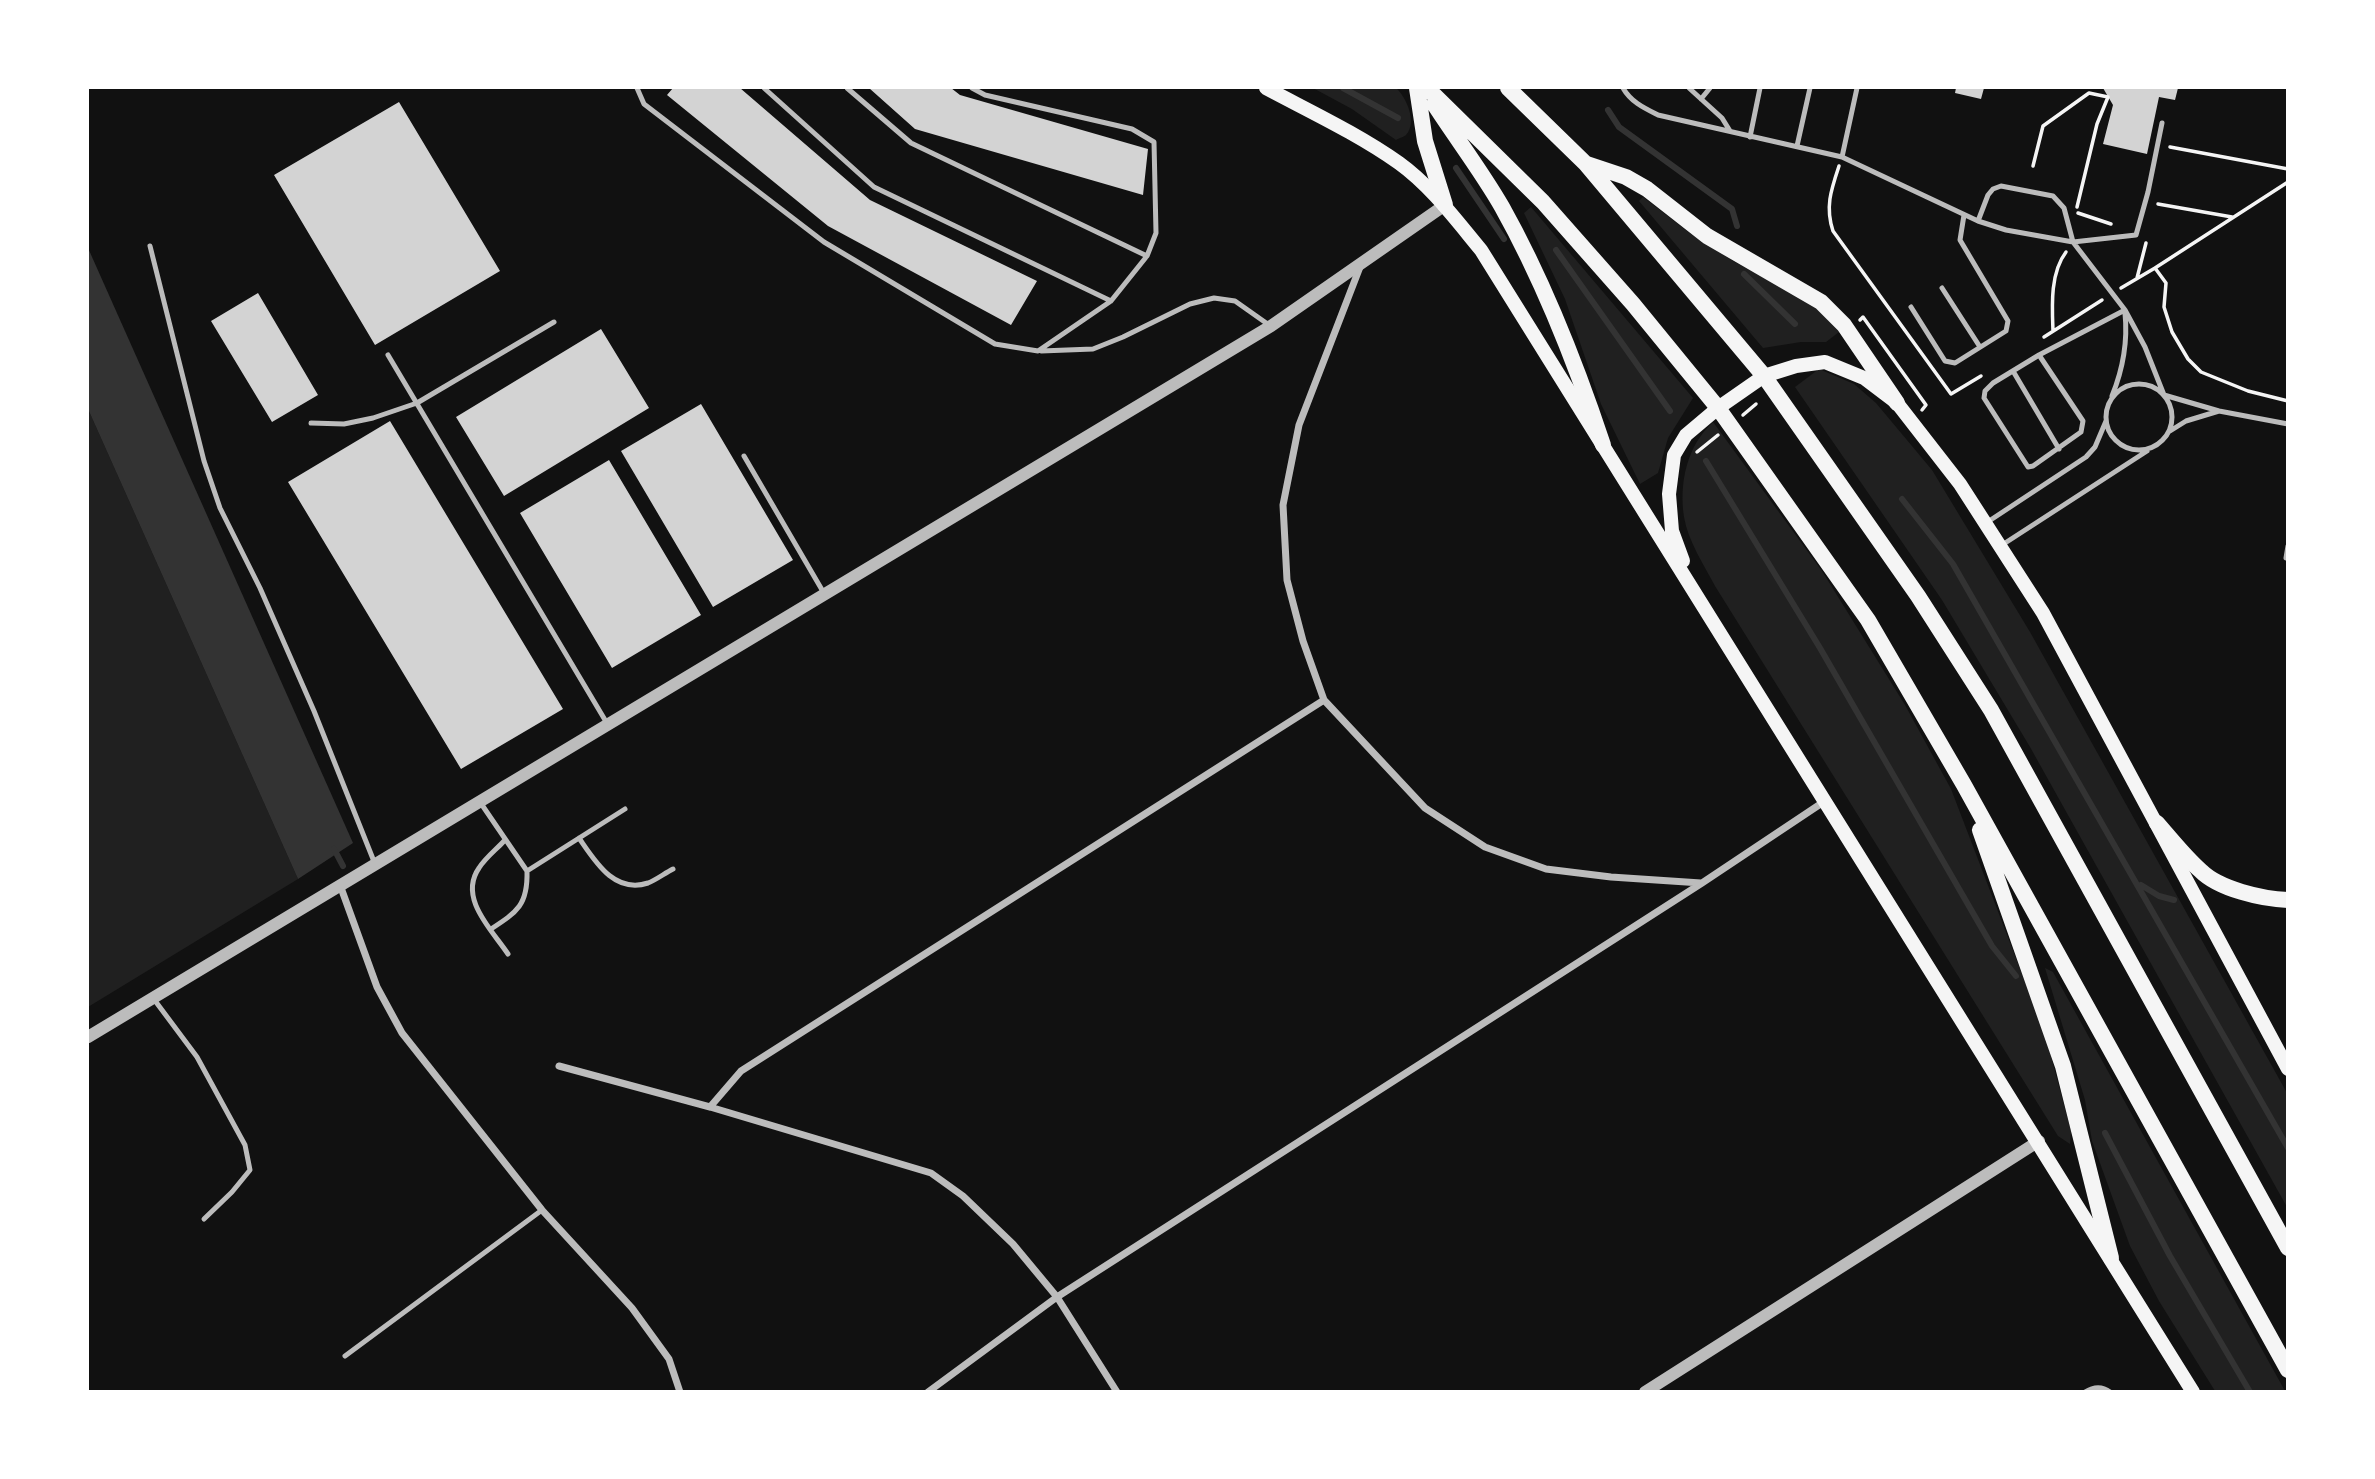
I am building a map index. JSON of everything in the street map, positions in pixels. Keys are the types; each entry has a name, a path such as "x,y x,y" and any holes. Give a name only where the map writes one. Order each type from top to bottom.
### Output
{"main road":[{"path":"1266,88 1366,141 1401,165 1444,205 1481,250 2193,1391"},
{"path":"1416,88 1425,141 1444,205"},
{"path":"1425,88 1501,205 1532,264 1562,334 1603,445"},
{"path":"1425,88 1543,202 1633,304 1718,408 1868,620 1964,785 2287,1370"},
{"path":"1508,88 1586,164 1764,376 1918,596 1991,710 2287,1248"},
{"path":"1586,164 1626,177 1647,190 1707,236 1821,302 1844,325 1897,403 1960,484 2043,613 2287,1069"},
{"path":"1693,588 1672,531 1668,494 1674,455 1686,435 1718,408 1764,376 1796,366 1825,362 1864,378 1897,403"},
{"path":"1964,785 2063,1066 2111,1258"},
{"path":"2157,823 2203,874 2257,896 2287,900"}],"street":[{"path":"88,1037 1271,326 1444,205"},
{"path":"1360,266 1300,425 1283,505 1287,580 1303,641 1324,700 1425,808 1485,847 1546,869 1611,877 1702,883"},
{"path":"710,1107 741,1071 1324,700"},
{"path":"928,1391 1057,1297 1702,883 1826,800"},
{"path":"340,885 377,987 402,1033 542,1210 632,1308 669,1359 680,1391"},
{"path":"559,1066 710,1107 931,1173 963,1196 1013,1244 1057,1297 1117,1391"},
{"path":"1645,1391 2039,1141"}],"lane":[{"path":"636,88 645,104 824,242 995,344 1038,352 1093,349 1189,304 1214,298 1235,301 1271,326"},
{"path":"764,88 874,187 1111,301"},
{"path":"847,88 911,143 1147,256"},
{"path":"972,88 985,95 1132,129 1154,142 1156,233 1147,256 1111,301 1038,352"},
{"path":"1623,88 1638,105 1658,115 1842,157 1979,221 2006,230 2073,242 2136,234 2162,123"},
{"path":"1689,88 1722,118 1731,132"},
{"path":"1701,99 1710,88"},
{"path":"1750,136 1760,88"},
{"path":"1797,146 1810,88"},
{"path":"1842,157 1857,88"},
{"path":"1979,221 1988,195 2001,186 2053,196 2064,208 2073,242 2125,310 2145,347 2170,404 2173,415 2170,432"},
{"path":"1911,307 1945,361 1955,363 2006,331 2008,321 1960,240 1964,215"},
{"path":"150,246 204,461 220,508 260,588 314,710 375,864"},
{"path":"1942,288 1980,347"},
{"path":"2039,355 2083,421 2081,432 2033,467 2028,467 1984,398 1986,391 1993,383 2039,355 2125,310"},
{"path":"1986,524 2085,457 2095,447 2106,421 2123,361 2127,331 2125,310"},
{"path":"311,423 344,424 373,418 417,403 554,322"},
{"path":"388,355 608,724"},
{"path":"2013,371 2059,449"},
{"path":"2110,400 2124,387 2135,384 2153,387 2164,395 2219,411 2287,424"},
{"path":"2000,546 2163,441 2170,432 2186,421 2219,411"},
{"path":"2106,421 2109,432 2126,448 2152,448"},
{"path":"744,456 825,594"},
{"path":"2287,546 2287,558"},
{"path":"480,802 527,871 524,900 516,912 491,929"},
{"path":"527,871 625,809"},
{"path":"579,838 601,870 617,881 630,884 649,883 673,869"},
{"path":"505,840 479,866 471,886 474,904 508,954"},
{"path":"153,998 197,1058 245,1145 250,1170 204,1219"},
{"path":"345,1356 542,1210"},
{"path":"2085,1391 2102,1387 2110,1391"}],"path":[{"path":"2033,166 2043,126 2089,93 2108,97 2097,124 2076,212 2073,242 2059,260 2052,301 2053,331"},
{"path":"2170,147 2287,169"},
{"path":"2137,278 2287,182"},
{"path":"2145,200 2232,217"},
{"path":"2076,212 2118,226"},
{"path":"2155,268 2166,283 2164,307 2172,332 2188,359 2201,372 2227,384 2286,399"},
{"path":"1863,317 1926,405 1912,422"}],"shaded area":[{"path":"1313,88 1396,88 1409,110 1409,130 1405,136 1396,140 1352,109"},
{"path":"1643,197 1691,234 1733,261 1814,305 1839,332 1826,342 1801,342 1763,348 1639,201"},
{"path":"1531,207 1693,398 1668,438 1658,473 1640,484 1601,404 1565,299 1524,213"},
{"path":"88,248 353,843 298,879 88,409"},
{"path":"1819,369 1854,384 1876,403 1932,470 2030,632 2287,1093 2287,1207 2030,747 1942,600 1795,387"},
{"path":"88,409 298,879 88,1007"},
{"path":"1713,422 1822,571 1905,705 1951,789 2045,1034 2071,1131 2070,1144 2058,1136 1697,553 1684,517 1684,478 1691,453"},
{"path":"2045,968 2053,972 2285,1391 2215,1391 2159,1301 2130,1246 2092,1141 2085,1100"}],"building":[{"path":"673,88 740,88 870,200 1037,281 1011,325 828,226 667,95"},
{"path":"869,88 951,88 960,95 1148,149 1143,195 915,129"},
{"path":"1956,88 1984,88 1981,99 1955,93"},
{"path":"2103,88 2178,88 2175,100 2159,97 2147,154 2103,144 2113,105"},
{"path":"399,102 500,271 375,345 274,175"},
{"path":"258,293 318,395 272,422 211,321"},
{"path":"601,329 649,408 504,496 456,417"},
{"path":"701,404 793,560 713,607 621,451"},
{"path":"390,421 563,709 461,769 288,482"},
{"path":"609,460 701,615 612,668 520,513"}],"waterway":[{"path":"1343,88 1398,118"},
{"path":"1608,110 1619,127 1732,209 1737,226"},
{"path":"1456,168 1504,239"},
{"path":"1556,250 1670,411"},
{"path":"1744,274 1795,324"},
{"path":"1706,461 1820,648 1992,946 2016,976"},
{"path":"1902,499 1953,564 2288,1148"},
{"path":"334,849 343,866"},
{"path":"2141,885 2159,896 2174,900"},
{"path":"2105,1133 2170,1256 2250,1392"}]}
